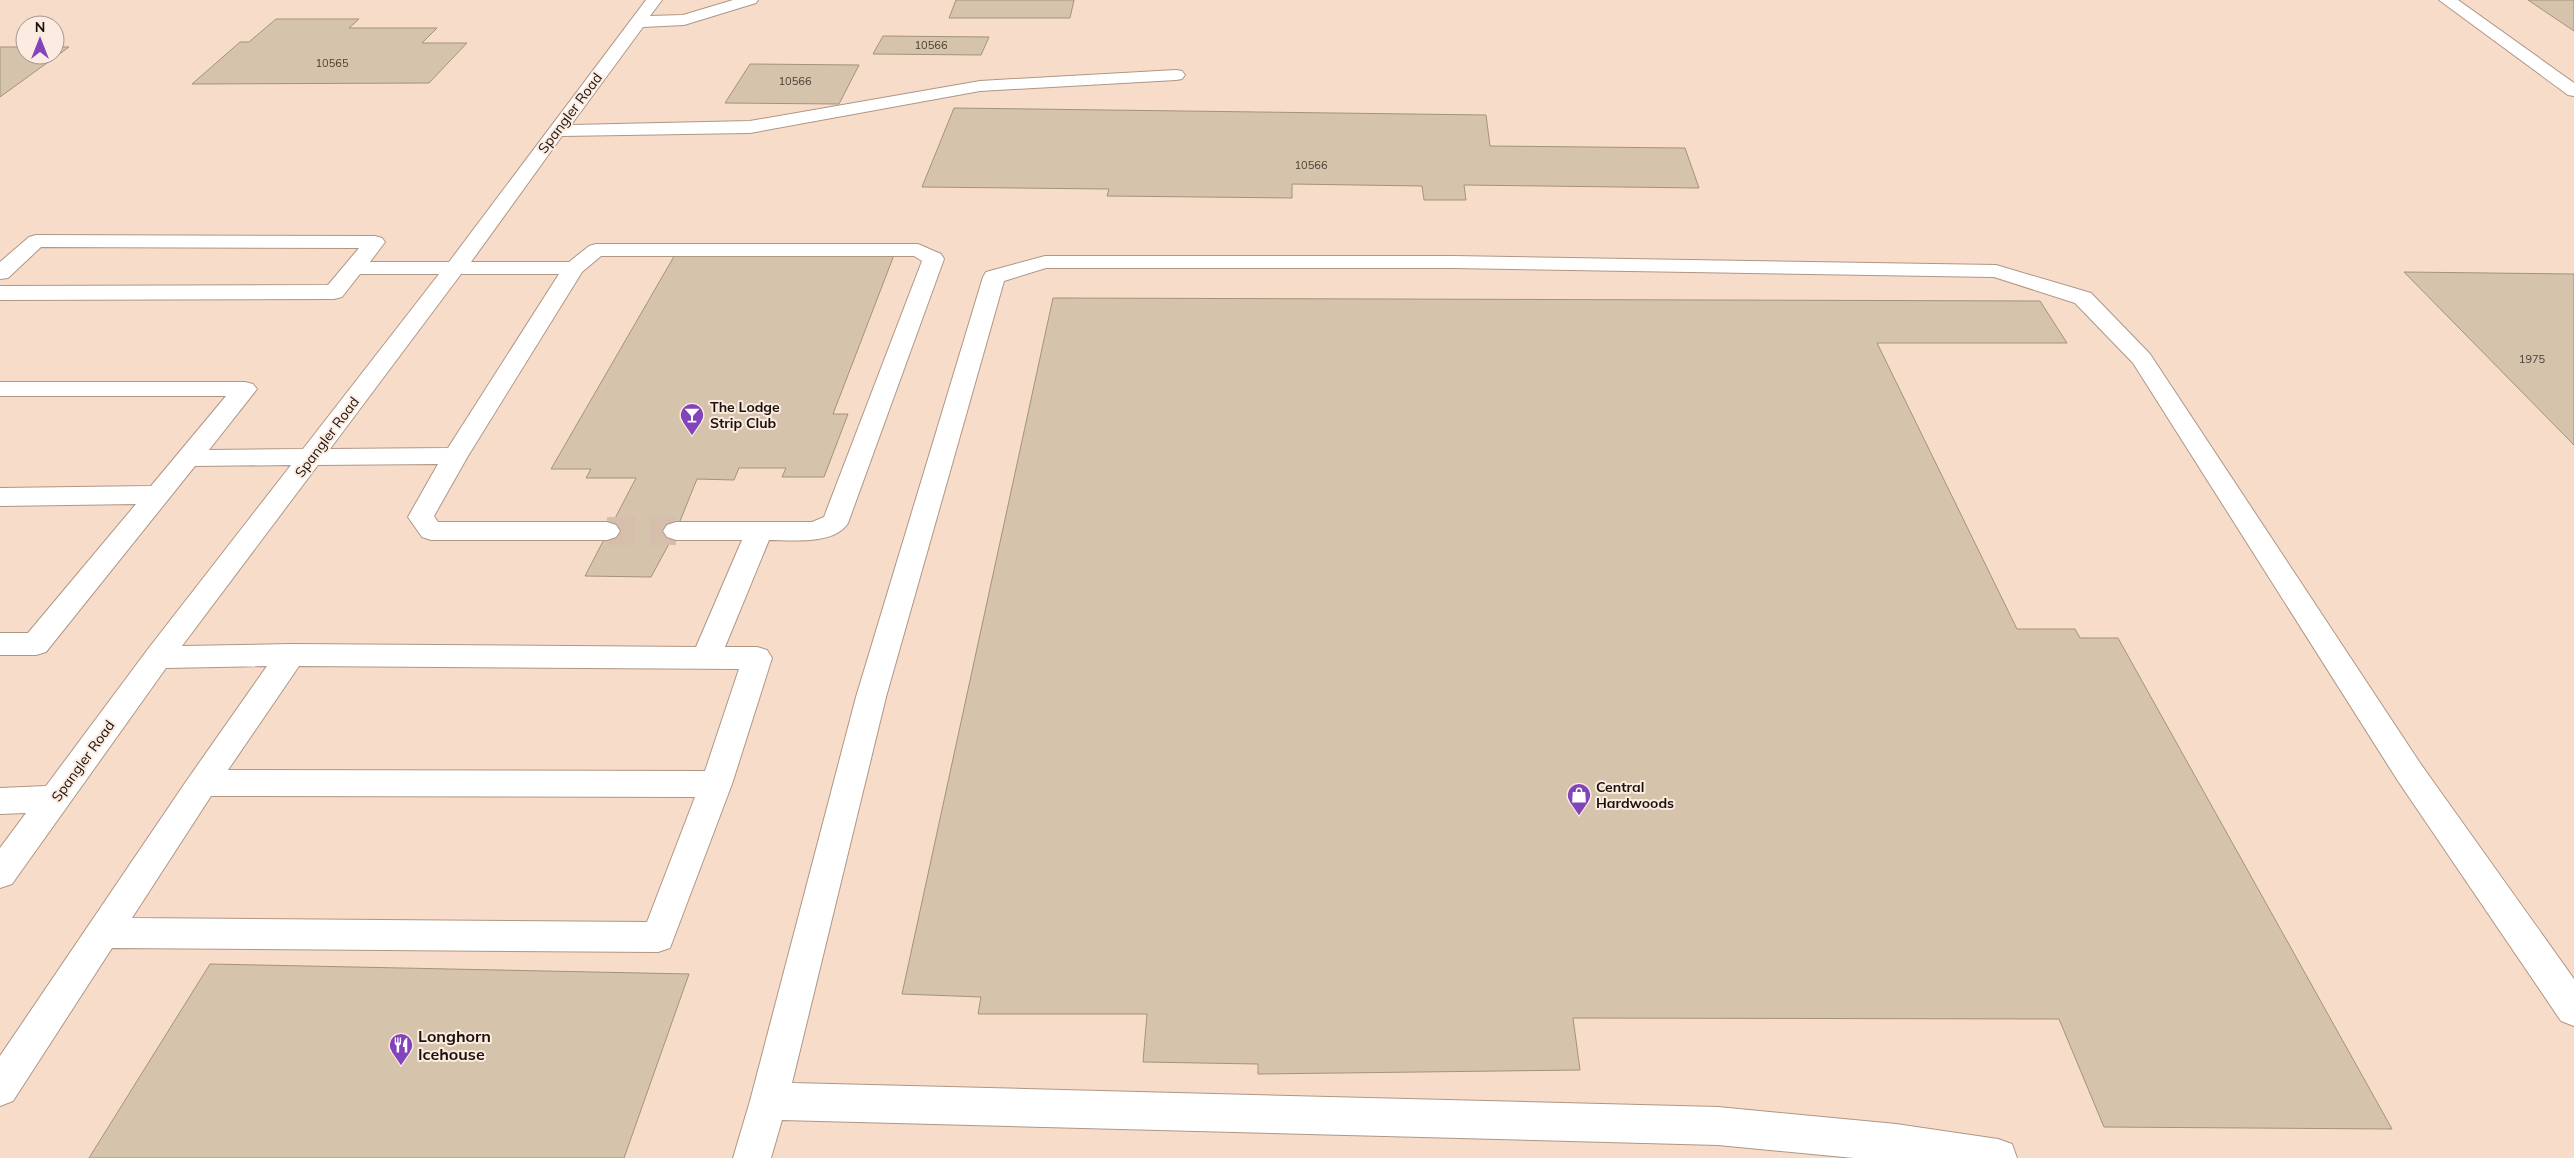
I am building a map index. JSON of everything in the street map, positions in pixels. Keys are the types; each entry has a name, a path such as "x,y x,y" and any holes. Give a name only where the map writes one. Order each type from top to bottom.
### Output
{"street":[{"name":"Spangler Road","path":"0,874 158,657 456,267 654,0"},
{"path":"637,22 684,20 750,0"},
{"path":"2447,0 2574,91"},
{"path":"556,131 750,127 909,97 980,86 1176,76"},
{"path":"0,273 36,241 375,242 334,292 0,293"},
{"path":"608,531 431,531 421,517 454,456 574,268 596,250 918,250 933,259 835,523 815,531 676,531"},
{"path":"752,1158 769,1101 871,697 994,277 1045,262 1453,262 1996,271 2083,298 2142,359 2409,772 2574,1009"},
{"path":"355,268 574,268"},
{"path":"0,389 245,389 36,644 0,644"},
{"path":"190,458 454,456"},
{"path":"0,497 159,495"},
{"path":"706,657 759,531"},
{"path":"0,1088 291,655"},
{"path":"103,933 658,937 716,784 757,658 291,655 158,657"},
{"path":"203,784 716,784"},
{"path":"0,801 56,799"},
{"path":"769,1101 1718,1126 1896,1143 1998,1158"}],"building":[{"path":"956,0 1074,0 1070,18 949,18"},
{"path":"2528,0 2574,0 2574,31"},
{"path":"276,19 359,19 349,28 437,28 422,43 467,43 429,83 192,84 240,42 249,42"},
{"path":"883,36 989,37 981,55 873,54"},
{"path":"0,47 15,47 15,65 44,65 0,97"},
{"path":"750,64 859,65 839,104 725,103"},
{"path":"954,108 1486,115 1490,146 1685,148 1699,188 1464,185 1466,200 1424,200 1422,186 1292,184 1292,198 1107,196 1109,189 922,187"},
{"path":"676,253 894,255 833,414 848,414 824,477 782,477 786,468 739,468 734,480 697,479 676,531 651,577 585,576 636,478 586,478 591,469 551,469"},
{"path":"2404,272 2574,274 2574,445"},
{"name":"Central Hardwoods","path":"1053,298 2040,301 2067,343 1877,343 2017,629 2075,629 2080,638 2118,638 2392,1129 2104,1127 2059,1019 1573,1018 1580,1070 1258,1074 1258,1064 1143,1062 1147,1014 978,1014 981,997 902,994"},
{"name":"Longhorn Icehouse","path":"210,964 689,974 624,1158 89,1158"}],"tunnel":[{"path":"607,531 676,531"}],"place":[{"name":"The Lodge Strip Club","path":"692,436"},
{"name":"Central Hardwoods","path":"1579,816"},
{"name":"Longhorn Icehouse","path":"401,1066"}]}
